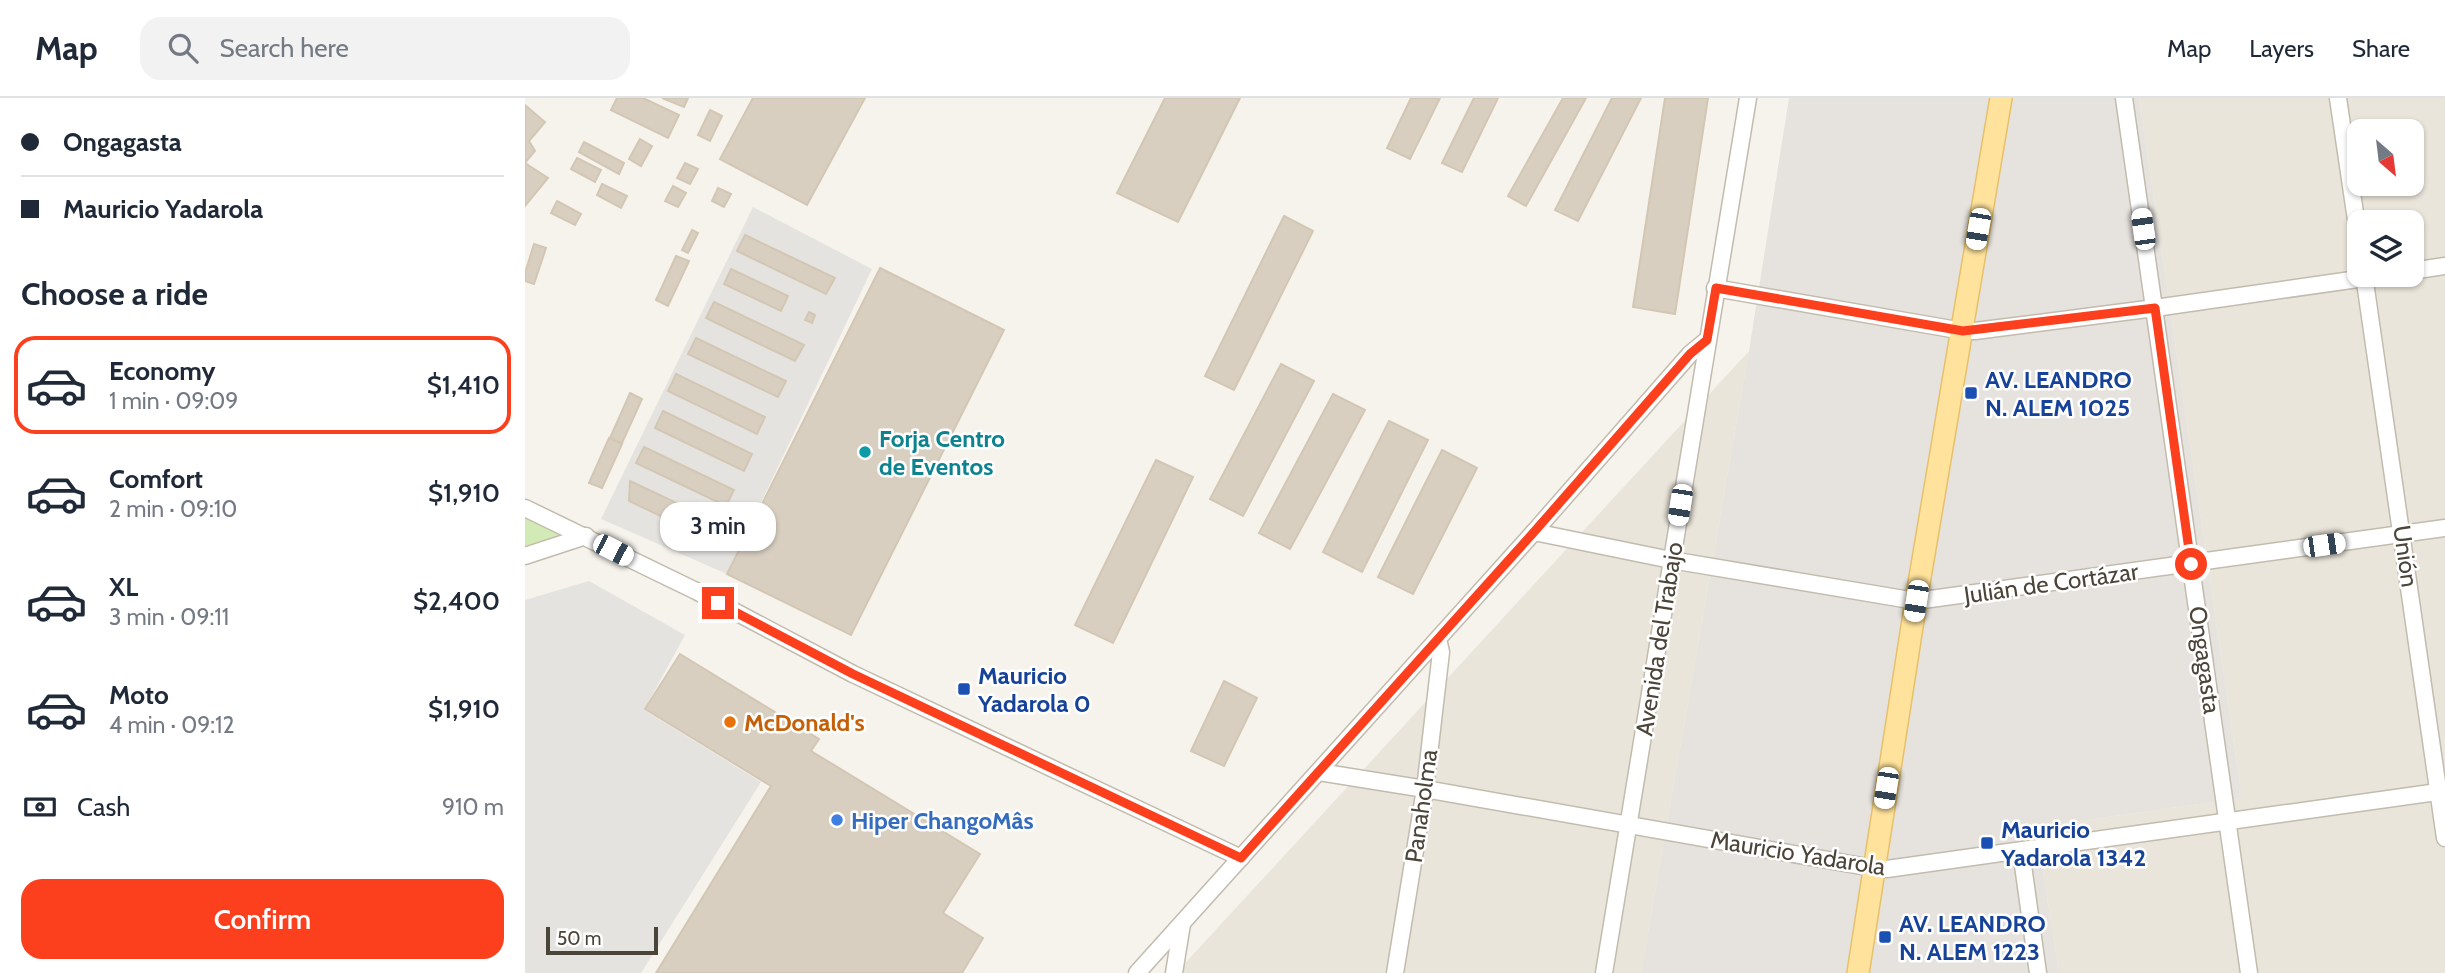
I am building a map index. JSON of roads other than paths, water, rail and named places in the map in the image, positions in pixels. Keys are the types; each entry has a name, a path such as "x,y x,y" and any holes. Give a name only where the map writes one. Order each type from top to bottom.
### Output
{"main road":[{"path":"1858,973 1916,601 2001,98"}],"street":[{"name":"Avenida del Trabajo","path":"1604,973 1748,98"},
{"name":"Ongagasta","path":"2124,98 2249,973"},
{"path":"2338,98 2355,210"},
{"path":"2424,269 2445,266"},
{"path":"1716,288 1963,331 2155,308 2347,279"},
{"name":"Unión","path":"2366,287 2442,792 2445,838"},
{"path":"1137,973 1534,532 1690,354 1707,340"},
{"path":"525,508 853,674 1241,858"},
{"name":"Julián de Cortázar","path":"1534,532 1671,560 1916,601 2445,528"},
{"path":"525,556 586,537"},
{"name":"Panaholma","path":"1395,973 1425,789 1441,652 1438,639"},
{"name":"Mauricio Yadarola","path":"1319,772 1873,869 2442,792"},
{"path":"2021,851 2038,973"},
{"path":"1174,973 1182,923"}],"place":[{"name":"AV. LEANDRO N. ALEM 1025","path":"1971,393"},
{"name":"Forja Centro de Eventos","path":"865,452"},
{"name":"Mauricio Yadarola 0","path":"964,689"},
{"name":"McDonald's","path":"730,722"},
{"name":"Hiper ChangoMâs","path":"837,820"},
{"name":"Mauricio Yadarola 1342","path":"1987,843"},
{"name":"AV. LEANDRO N. ALEM 1223","path":"1885,937"}]}
